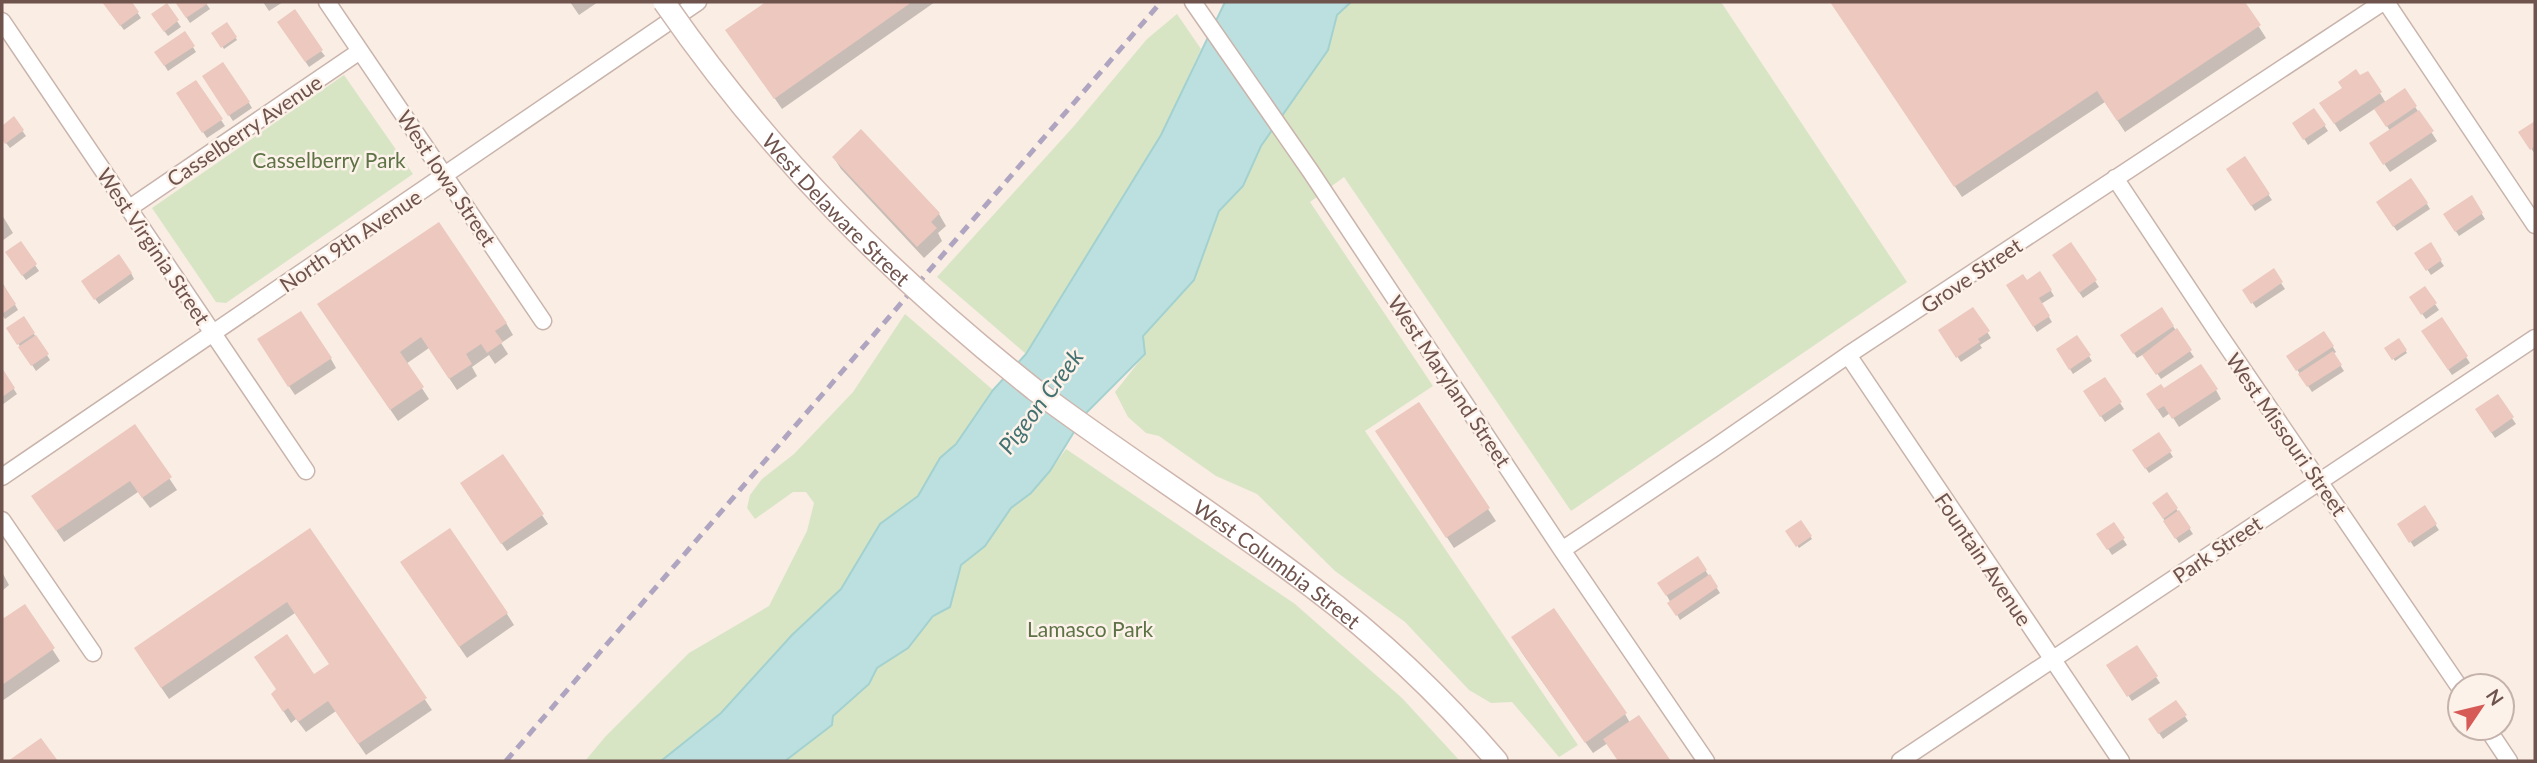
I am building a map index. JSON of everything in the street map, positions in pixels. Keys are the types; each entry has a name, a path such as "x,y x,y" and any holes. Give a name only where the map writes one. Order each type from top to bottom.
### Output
{"main road":[{"name":"West Delaware Street","path":"664,2 712,69 800,174 904,280 948,320 1035,390"},
{"name":"West Columbia Street","path":"1035,390 1313,587 1370,633 1421,680 1497,761"}],"street":[{"name":"West Iowa Street","path":"327,2 543,321"},
{"name":"North 9th Avenue","path":"2,477 698,2"},
{"name":"Grove Street","path":"1562,550 1848,355 2384,2"},
{"path":"2384,2 2535,225"},
{"name":"West Maryland Street","path":"1195,5 1311,172 1706,761"},
{"name":"West Virginia Street","path":"2,21 306,471"},
{"name":"Casselberry Avenue","path":"128,209 360,51"},
{"name":"West Missouri Street","path":"2115,178 2210,323 2449,672"},
{"name":"Park Street","path":"1900,761 2535,338"},
{"name":"Fountain Avenue","path":"1848,355 2121,761"},
{"path":"2,520 93,653"},
{"path":"2496,742 2509,761"}],"green space":[{"path":"1351,2 1721,2 1907,282 1571,511 1344,177 1310,202 1433,386 1365,431 1578,745 1559,757 1512,702 1491,703 1469,690 1405,622 1335,571 1257,494 1216,476 1159,436 1146,433 1128,417 1115,392 1145,354 1143,336 1194,280 1219,211 1243,186 1261,146 1328,50 1337,15"},
{"path":"1177,14 1201,49 1161,135 1026,354 937,277 1074,126 1147,39"},
{"name":"Casselberry Park","path":"344,75 413,174 226,303 216,302 152,208"},
{"path":"905,314 993,390 956,444 940,458 918,496 880,524 841,589 792,635 721,713 661,761 585,761 605,737 689,653 769,606 807,531 814,503 806,492 793,492 755,519 747,508 750,495 762,479 794,454 853,392"},
{"name":"Lamasco Park","path":"1066,449 1295,604 1402,698 1460,761 785,761 869,684 877,668 908,648 933,616 950,607 961,565 985,546 1011,508 1031,493"}],"water":[{"name":"Pigeon Creek","path":"1225,2 1351,2 1337,15 1328,50 1261,146 1243,186 1219,211 1194,280 1143,336 1145,354 1085,414 1050,471 1031,493 1011,508 985,546 961,565 950,607 933,616 908,648 877,668 869,684 833,716 832,725 785,761 661,761 721,713 792,635 841,589 880,524 918,496 940,458 956,444 993,390 1026,354 1161,135"}],"building":[{"path":"102,2 132,2 139,12 120,26"},
{"path":"175,2 210,2 186,18"},
{"path":"766,2 912,2 774,99 725,30"},
{"path":"1830,2 2245,2 2261,25 2117,121 2097,91 1954,187"},
{"path":"167,3 179,20 164,32 151,14"},
{"path":"295,9 323,50 305,62 277,22"},
{"path":"227,22 237,37 221,48 211,33"},
{"path":"185,31 195,46 164,66 154,52"},
{"path":"223,62 250,102 228,116 202,76"},
{"path":"2356,69 2360,75 2368,71 2382,92 2334,124 2319,103 2342,88 2338,82"},
{"path":"196,80 223,119 202,133 176,93"},
{"path":"2405,88 2417,106 2386,127 2374,109"},
{"path":"2314,108 2326,125 2303,140 2292,123"},
{"path":"2419,110 2434,131 2383,165 2369,143"},
{"path":"14,116 24,130 5,144 2,139 2,126"},
{"path":"2535,121 2535,146 2530,150 2518,132"},
{"path":"861,129 940,213 931,222 937,228 917,247 832,157"},
{"path":"2245,156 2270,194 2251,206 2226,169"},
{"path":"2411,178 2428,203 2393,227 2376,202"},
{"path":"2472,195 2483,213 2455,232 2443,214"},
{"path":"439,222 507,323 495,331 503,342 487,353 481,344 466,354 472,364 449,379 421,337 400,352 424,387 390,410 317,304"},
{"path":"21,241 37,264 22,276 5,252"},
{"path":"2071,242 2097,280 2079,293 2052,255"},
{"path":"2431,242 2442,260 2426,271 2414,253"},
{"path":"119,254 132,273 94,300 81,281"},
{"path":"2274,268 2283,282 2251,304 2242,290"},
{"path":"2040,271 2052,290 2039,298 2050,316 2033,327 2006,285 2023,274 2027,280"},
{"path":"4,286 16,304 2,314 2,288"},
{"path":"2425,286 2437,303 2421,315 2409,297"},
{"path":"1973,307 1990,331 1978,339 1980,342 1956,358 1938,330"},
{"path":"2162,307 2174,326 2133,354 2120,335"},
{"path":"301,311 332,358 288,387 257,339"},
{"path":"24,316 35,333 17,345 6,328"},
{"path":"2442,317 2468,356 2448,370 2421,331"},
{"path":"2177,328 2192,350 2156,375 2142,355"},
{"path":"2324,331 2334,346 2296,371 2286,356"},
{"path":"36,335 49,354 31,366 18,347"},
{"path":"2077,335 2091,355 2069,370 2056,349"},
{"path":"2399,338 2407,350 2392,360 2384,348"},
{"path":"2333,351 2342,365 2307,387 2298,374"},
{"path":"2201,364 2218,389 2172,419 2164,406 2157,410 2146,394 2161,384 2164,388"},
{"path":"2,368 15,388 2,397"},
{"path":"2105,377 2122,402 2100,417 2083,391"},
{"path":"2498,394 2514,417 2491,433 2475,409"},
{"path":"1419,402 1490,508 1446,538 1375,431"},
{"path":"135,424 172,477 142,498 130,481 56,531 31,496"},
{"path":"2159,432 2172,451 2145,469 2132,450"},
{"path":"503,454 544,514 501,544 460,483"},
{"path":"2167,492 2178,508 2163,519 2152,503"},
{"path":"2425,505 2437,524 2409,543 2397,524"},
{"path":"2179,510 2191,528 2175,539 2163,521"},
{"path":"1801,520 1812,536 1796,547 1785,531"},
{"path":"2114,522 2125,538 2107,550 2096,534"},
{"path":"310,528 427,698 358,744 328,701 298,722 288,708 283,712 271,694 276,689 254,657 287,634 314,674 329,664 287,602 161,688 134,648"},
{"path":"450,528 508,613 459,647 400,562"},
{"path":"1698,556 1707,570 1666,596 1657,583"},
{"path":"1710,574 1718,587 1676,616 1667,603"},
{"path":"25,604 55,648 2,685 2,615 4,618"},
{"path":"1554,608 1627,713 1585,743 1511,637"},
{"path":"2137,645 2158,676 2127,697 2106,665"},
{"path":"2176,700 2187,715 2158,734 2148,719"},
{"path":"1639,715 1671,761 1618,761 1603,739"},
{"path":"41,738 58,761 8,761"}],"railway":[{"path":"506,761 1161,2"}]}
